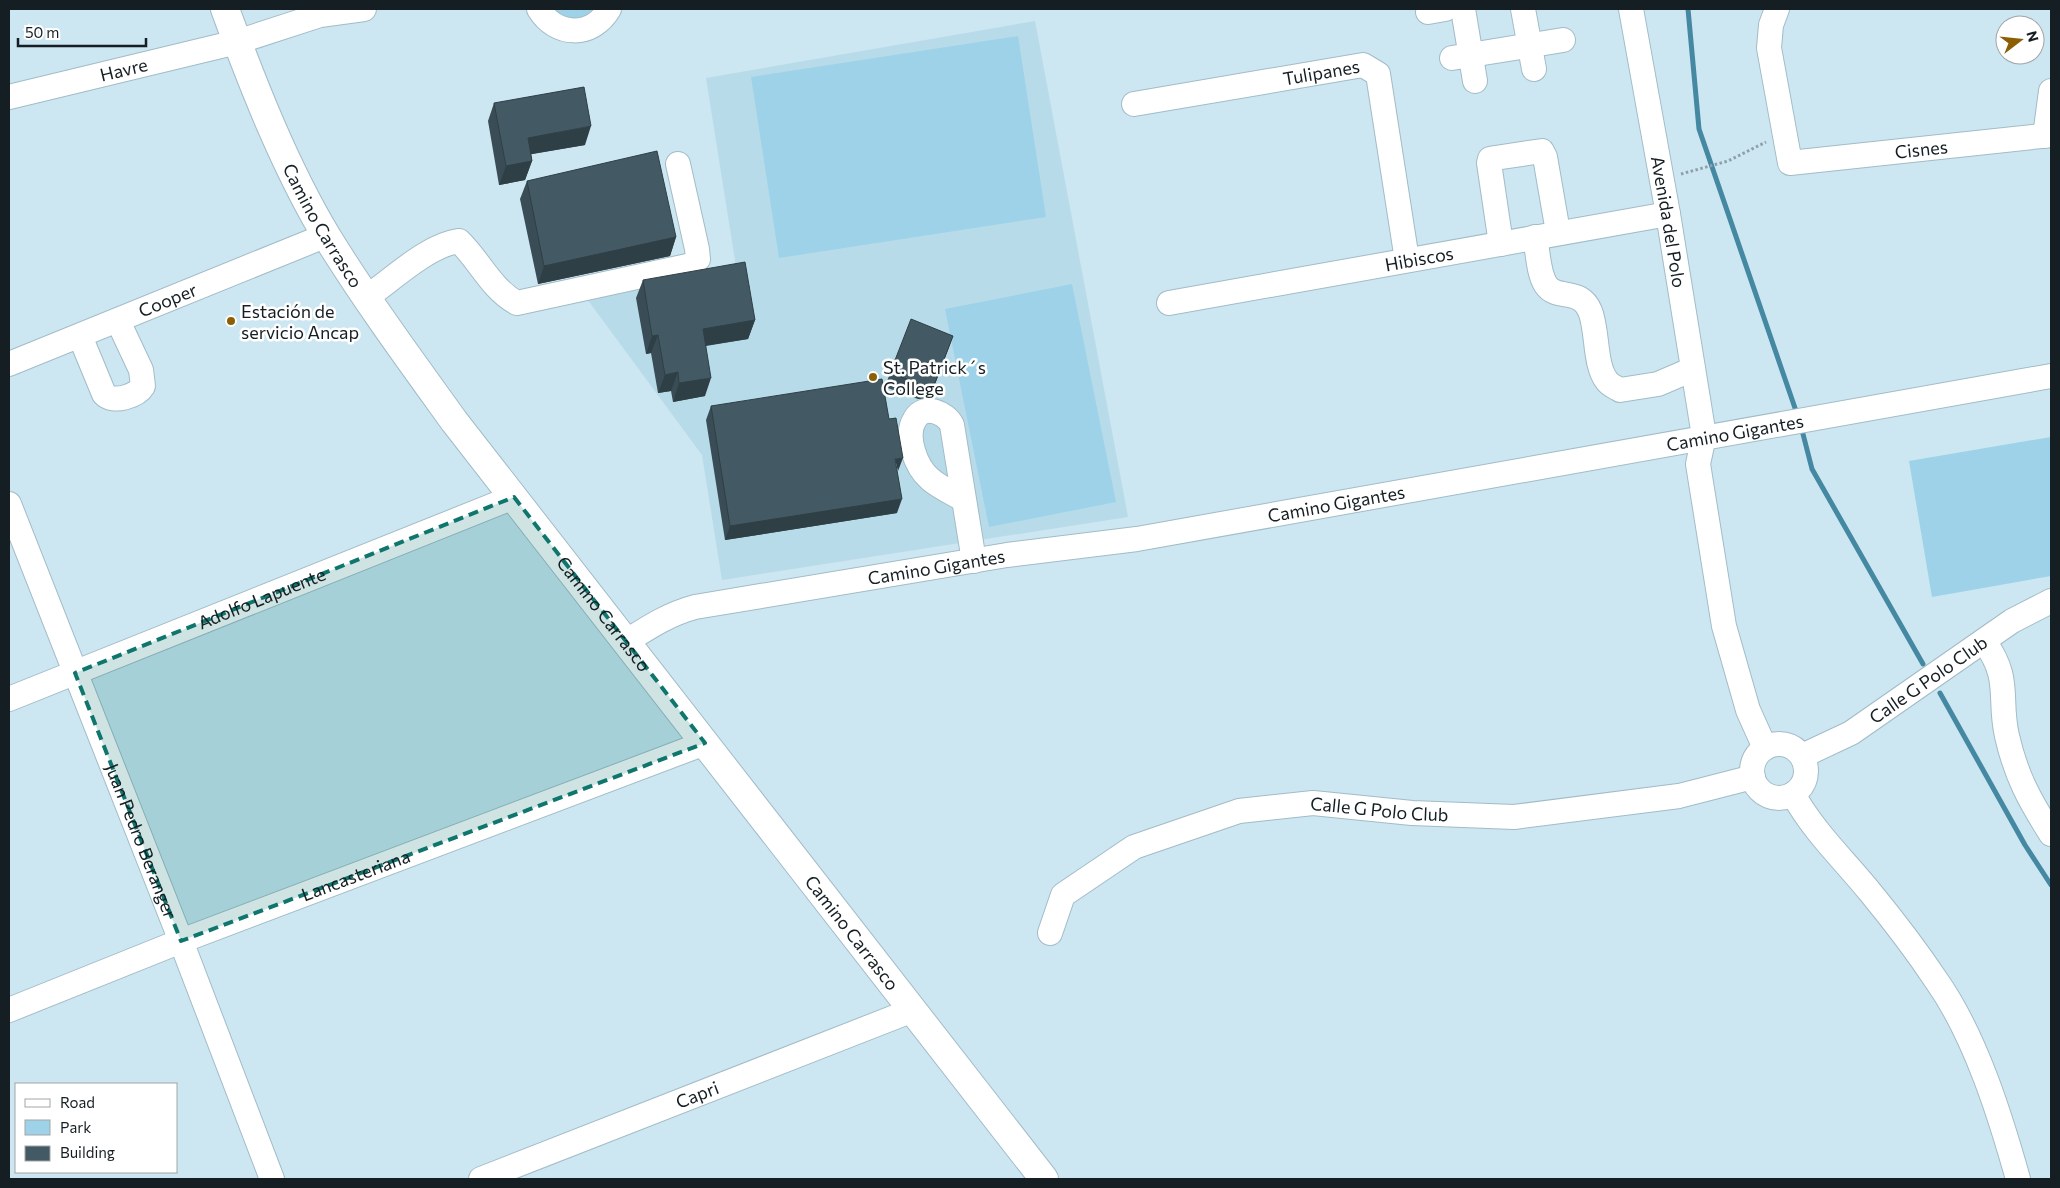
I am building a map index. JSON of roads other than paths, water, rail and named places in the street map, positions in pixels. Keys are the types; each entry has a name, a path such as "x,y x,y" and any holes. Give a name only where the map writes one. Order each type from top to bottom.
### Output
{"main road":[{"name":"Camino Carrasco","path":"225,9 278,139 327,235 367,297 454,421 1044,1179"}],"street":[{"name":"Havre","path":"9,97 237,42 320,15 364,9"},
{"path":"539,9 544,17 555,26 567,31 581,31 594,26 604,17 609,9"},
{"path":"1463,9 1462,57 1475,81"},
{"path":"1523,9 1534,69"},
{"name":"Avenida del Polo","path":"1631,9 1668,214 1704,436"},
{"name":"Cisnes","path":"1777,9 1771,25 1769,48 1783,134 1790,163 2048,136"},
{"path":"1462,57 1563,40"},
{"name":"Tulipanes","path":"1134,104 1363,65 1372,69 1378,74 1407,260"},
{"path":"2048,136 2051,91"},
{"path":"1501,244 1489,163 1490,159 1542,151 1545,156 1558,232"},
{"path":"367,297 445,243 459,241 473,254 504,296 517,303 692,265 698,259 697,249 678,164"},
{"name":"Hibiscos","path":"1169,303 1501,244 1558,232 1668,214"},
{"name":"Cooper","path":"9,364 327,235"},
{"path":"1535,237 1542,278 1547,286 1555,293 1580,298 1589,309 1600,366 1607,381 1620,390 1658,384 1694,369"},
{"path":"80,336 104,394 111,400 124,397 141,390 144,379 118,321"},
{"name":"Camino Gigantes","path":"627,641 678,611 695,607 974,561 1137,539 1704,436 2051,376"},
{"path":"1704,436 1698,464 1724,626 1748,710 1765,748"},
{"name":"Adolfo Lapuente","path":"9,698 514,497"},
{"path":"963,499 974,561"},
{"name":"Juan Pedro Beranger","path":"9,504 181,941 272,1179"},
{"name":"Calle G Polo Club","path":"1802,756 1851,733 2012,621 2051,601"},
{"path":"1984,641 1996,658 2004,684 2006,733 2013,760 2025,792 2051,834"},
{"name":"Lancasteriana","path":"9,1010 181,941 705,743"},
{"path":"1781,744 1789,746 1802,756 1806,773 1804,781 1793,794 1777,798 1768,796 1756,785 1752,777 1754,760 1765,748 1781,744"},
{"name":"Calle G Polo Club","path":"1050,933 1063,895 1134,847 1239,811 1313,803 1412,813 1514,817 1679,796 1752,777"},
{"path":"1793,794 1815,828 1871,892 1938,981 1968,1036 2004,1126 2018,1179"},
{"name":"Capri","path":"481,1179 913,1010"}],"waterway":[{"path":"1688,9 1699,129 1795,408"},
{"path":"1803,434 1812,469 1923,664"},
{"path":"1940,693 2025,845 2051,885"}],"place":[{"name":"Estación de servicio Ancap","path":"231,321"},
{"name":"St. Patrick´s College","path":"873,377"}]}
